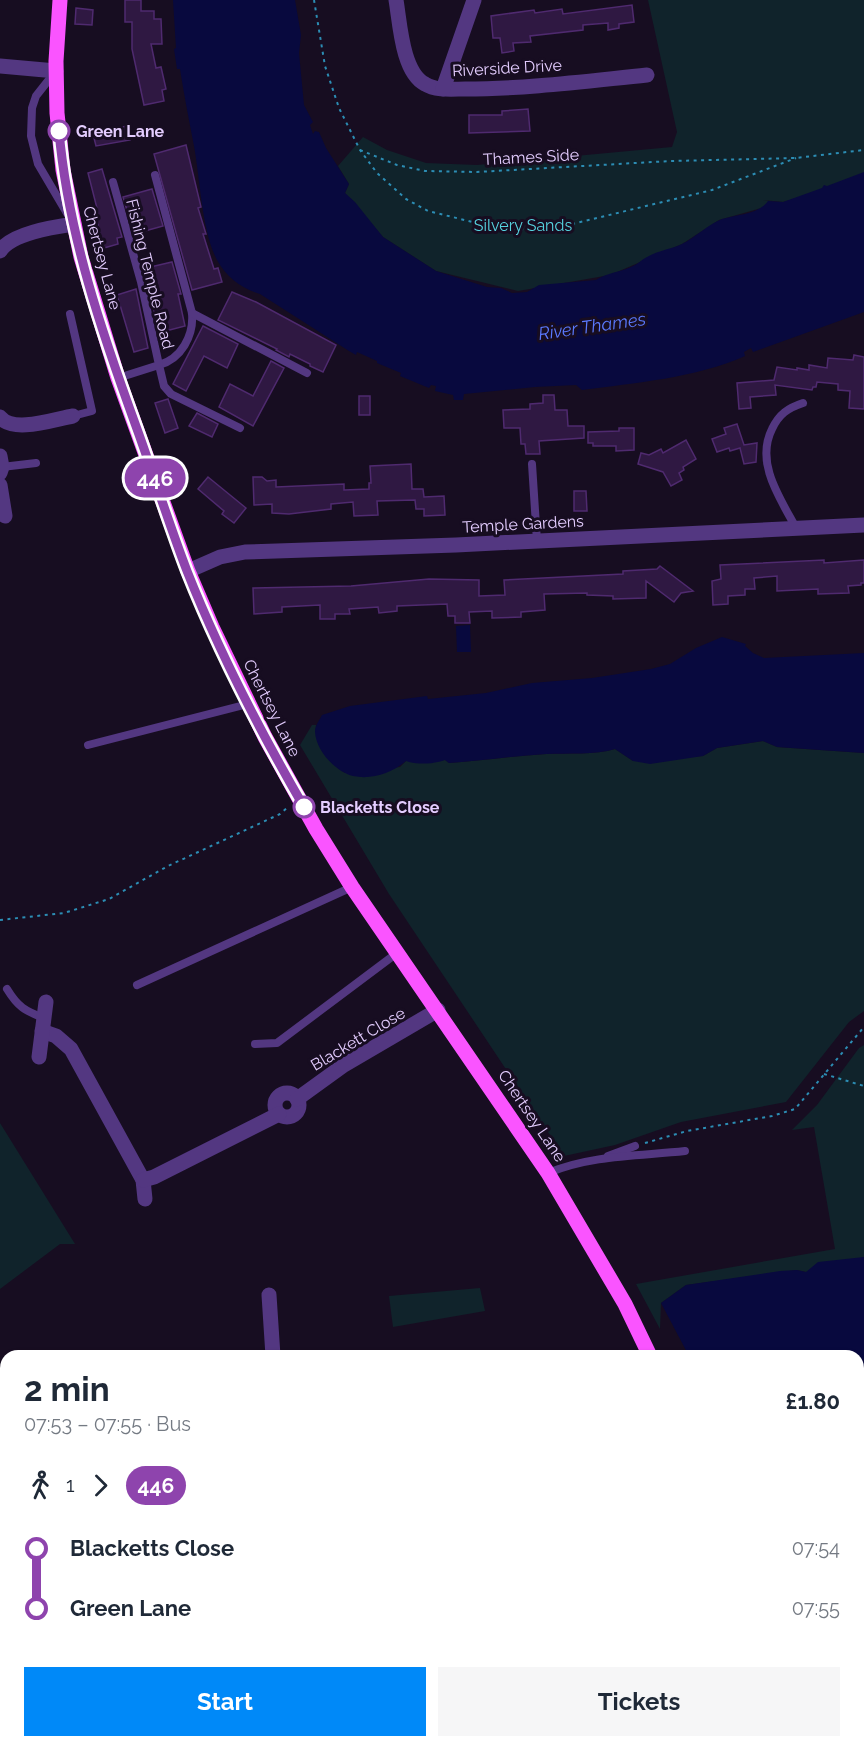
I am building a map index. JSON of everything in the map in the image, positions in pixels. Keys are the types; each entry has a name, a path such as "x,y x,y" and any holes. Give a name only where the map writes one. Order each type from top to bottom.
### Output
{"main road":[{"name":"Chertsey Lane","path":"60,0 56,71 57,113 63,170 81,257 118,378 188,571 248,704 299,799 352,886 548,1173 626,1304 647,1350"}],"street":[{"name":"Riverside Drive","path":"396,0 406,57 424,84 442,89 504,89 647,75"},
{"path":"442,89 474,0"},
{"path":"0,66 56,71"},
{"path":"1,247 22,236 74,224"},
{"path":"1,421 19,426 73,416"},
{"path":"0,485 5,516"},
{"name":"Temple Gardens","path":"188,571 220,556 245,552 864,525"},
{"path":"39,1057 46,1002"},
{"name":"Blackett Close","path":"143,1179 154,1177 279,1114 284,1117 293,1116 298,1110 297,1099 344,1065 438,1010"},
{"path":"43,1024 71,1049 143,1179 145,1199"},
{"path":"269,1295 273,1350"}],"lane":[{"path":"56,71 36,96 32,108 31,136 38,164 74,224"},
{"path":"155,175 192,313 190,333 178,356 168,363 159,365 164,386 171,394 240,428"},
{"name":"Fishing Temple Road","path":"113,182 141,282 159,365 118,378"},
{"path":"192,313 307,373"},
{"path":"70,314 92,411 73,416"},
{"path":"796,528 771,478 766,446 777,418 788,408 803,403"},
{"path":"0,465 36,463"},
{"path":"532,464 537,541"},
{"path":"88,745 248,704"},
{"path":"136,985 352,886"},
{"path":"255,1044 277,1043 397,953"},
{"path":"7,989 16,1004 43,1024"},
{"path":"600,1159 635,1146"},
{"path":"548,1173 600,1159 685,1151"}],"path":[{"path":"314,0 325,66 339,108 360,150 377,174 406,200 428,210 497,228 540,230 712,190 796,158"},
{"name":"Thames Side","path":"360,150 397,165 425,171 477,172 671,161 796,158 864,150"},
{"path":"0,920 64,913 109,899 168,866 280,814 299,799"},
{"path":"635,1146 687,1131 771,1116 795,1108 864,1027"},
{"path":"824,1074 864,1086"}],"green space":[{"name":"Silvery Sands","path":"648,0 864,0 864,179 783,202 763,200 779,203 719,220 682,244 610,275 518,291 436,271 383,237 345,193 349,184 338,166 363,137 387,150 426,163 477,165 672,147 677,132"},
{"path":"312,725 316,725 317,740 323,752 345,773 400,767 406,761 445,760 449,763 546,754 590,753 615,749 633,761 703,756 717,748 763,741 777,747 864,753 864,1011 849,1022 786,1102 681,1122 615,1145 564,1156 389,894 300,745"},
{"path":"864,1045 864,1257 806,1272 797,1270 686,1285 661,1303 660,1329 636,1284 835,1249 814,1127 792,1130 817,1105 859,1048"},
{"path":"0,1123 75,1244 60,1244 0,1289"},
{"path":"480,1288 485,1311 393,1327 389,1296"}],"water":[{"name":"River Thames","path":"173,0 295,0 301,35 299,53 304,105 313,122 310,125 313,134 315,131 319,132 326,148 349,184 345,193 383,237 436,271 512,293 527,292 539,285 596,280 633,266 655,253 682,244 722,219 753,212 768,201 783,202 864,172 864,312 753,352 751,348 744,352 745,356 706,370 644,382 582,390 576,385 535,387 464,394 463,400 454,400 453,395 435,391 436,386 431,385 429,388 400,376 401,373 377,361 357,352 356,355 260,294 247,289 230,277 217,260 208,235 180,69 177,69 174,49 176,48"},
{"path":"470,625 471,652 457,652 456,626"},
{"path":"722,637 746,644 745,646 753,653 764,658 864,653 864,753 777,747 763,741 717,748 703,756 650,764 633,761 615,749 590,753 546,754 449,763 445,760 426,764 406,761 381,774 360,777 347,774 328,760 316,739 316,727 322,715 350,706 427,696 428,699 486,693 532,683 592,678 651,669 670,664 696,648"},
{"path":"864,1257 864,1350 686,1350 661,1303 686,1285 780,1271 806,1272 818,1262"}],"building":[{"path":"125,0 141,0 141,11 154,11 154,19 161,19 162,44 151,44 156,68 161,67 166,89 162,90 164,101 144,105 132,49 132,22 125,22"},
{"path":"632,5 634,22 619,24 619,28 608,30 608,23 583,25 583,30 530,36 531,42 513,43 514,51 502,53 500,38 493,38 491,16 562,9 563,14"},
{"path":"76,8 93,10 92,25 75,24"},
{"path":"528,109 530,131 469,133 469,115 502,115 502,111"},
{"path":"127,126 130,140 96,146 93,134"},
{"path":"186,145 201,207 198,208 206,234 203,234 214,269 218,268 222,282 192,290 154,154"},
{"path":"102,169 122,237 117,238 118,244 104,248 88,173"},
{"path":"152,189 163,226 134,234 123,197"},
{"path":"172,262 181,294 178,294 185,326 158,333 146,268"},
{"path":"136,289 148,348 134,352 117,295"},
{"path":"232,292 256,302 336,345 323,372 218,320"},
{"path":"203,326 238,344 227,368 204,356 186,391 173,384"},
{"path":"854,355 864,357 864,409 849,408 850,391 838,390 838,384 817,382 816,387 812,390 775,385 776,395 750,397 751,408 739,409 737,383 774,380 777,367 809,370 809,365 827,368 828,358 853,360"},
{"path":"271,361 284,368 253,426 219,407 230,384 253,396"},
{"path":"543,395 554,395 555,410 567,410 568,426 584,426 584,438 539,441 540,454 526,454 525,444 521,444 520,428 504,428 503,410 530,409 530,404 543,403"},
{"path":"359,396 370,396 370,415 359,415"},
{"path":"168,399 178,428 165,433 155,403"},
{"path":"197,413 218,424 212,437 189,426"},
{"path":"737,424 744,445 757,443 756,462 744,464 740,448 730,451 729,448 717,452 712,439 726,434 724,428"},
{"path":"619,428 634,428 634,450 616,451 616,446 593,446 593,443 588,443 588,432 619,431"},
{"path":"686,440 696,459 683,467 684,470 679,473 682,480 671,486 663,472 638,464 641,453 649,455 661,449 663,453"},
{"path":"411,464 412,489 423,489 424,497 444,496 445,515 424,516 424,509 416,509 415,500 377,501 378,515 354,516 353,502 331,504 331,509 289,514 272,513 272,504 254,505 253,477 262,477 267,481 276,480 276,487 344,484 344,490 369,489 370,466"},
{"path":"208,477 246,508 234,523 222,514 224,511 198,489"},
{"path":"574,491 586,491 587,511 574,511"},
{"path":"824,560 824,563 864,560 864,583 848,586 849,593 818,594 818,589 777,591 777,576 754,578 755,589 745,589 745,595 728,596 728,604 713,605 712,581 721,579 720,565"},
{"path":"660,566 693,591 681,593 674,602 646,581 646,598 613,599 613,596 587,595 587,593 544,594 545,610 521,612 521,617 492,618 492,611 469,612 470,623 455,623 455,616 448,616 447,604 397,606 397,611 379,613 378,607 349,609 350,614 335,614 335,619 320,619 320,605 282,607 282,612 254,614 253,588 351,586 429,579 479,580 479,596 505,595 504,580 623,574 623,571 657,569"}],"bus line":[{"name":"446","path":"59,131 67,195 81,257 118,378 188,571 212,627 248,704 304,807"}],"place":[{"name":"Green Lane","path":"59,131"},
{"name":"Blacketts Close","path":"304,807"}]}
